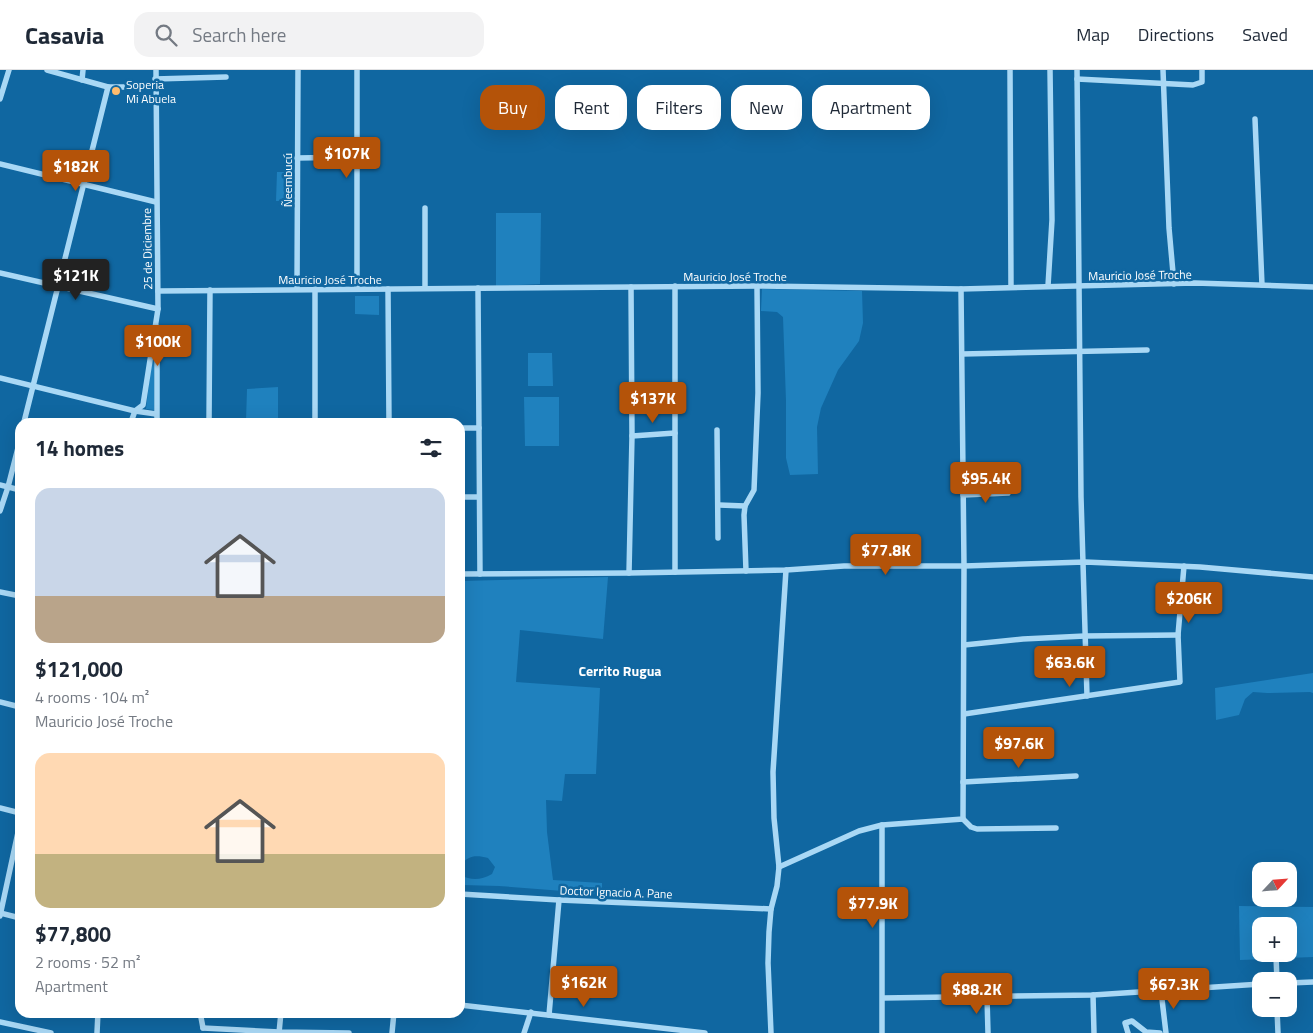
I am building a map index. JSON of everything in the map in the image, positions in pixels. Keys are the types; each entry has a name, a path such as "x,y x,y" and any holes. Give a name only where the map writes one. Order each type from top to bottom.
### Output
{"street":[{"path":"0,99 9,70"},
{"path":"46,70 108,88 155,87"},
{"path":"82,80 83,70"},
{"name":"25 de Diciembre","path":"132,418 135,411 143,405 158,309 156,70"},
{"name":"Ñeembucú","path":"297,290 298,70"},
{"path":"357,70 357,289"},
{"path":"1010,70 1011,287"},
{"path":"1048,286 1052,220 1050,70"},
{"path":"1077,70 1082,562 1087,696"},
{"path":"1163,70 1169,228 1174,284"},
{"path":"1077,80 1193,85 1202,82 1202,70"},
{"path":"155,79 226,78"},
{"path":"25,418 108,88"},
{"path":"1255,119 1262,285"},
{"path":"297,158 357,157"},
{"path":"0,164 156,202"},
{"path":"424,208 425,288"},
{"path":"0,273 158,309 156,418"},
{"name":"Mauricio José Troche","path":"158,291 675,286 961,289 1174,284 1313,287"},
{"path":"675,286 675,572"},
{"path":"746,571 744,515 745,506 754,490 758,393 757,286"},
{"path":"629,573 632,436 632,287"},
{"path":"478,288 480,574"},
{"path":"315,289 315,418"},
{"path":"388,289 390,418"},
{"path":"961,289 964,566 963,819 971,827 977,829 1056,828"},
{"path":"210,290 210,418"},
{"path":"962,354 1147,350"},
{"path":"0,378 135,411 156,414"},
{"path":"465,428 479,428"},
{"path":"717,430 718,538"},
{"path":"632,436 675,433"},
{"path":"0,511 15,460"},
{"path":"0,485 15,489"},
{"path":"963,495 1008,493"},
{"path":"465,496 479,497"},
{"path":"719,505 745,506"},
{"path":"465,574 746,571 844,566 964,566 1082,562 1184,566 1313,577"},
{"path":"964,714 1180,682 1178,635 1184,566"},
{"path":"771,1033 768,963 771,908 777,886 779,867 774,818 773,772 786,570"},
{"path":"0,592 15,595"},
{"path":"964,645 1023,639 1085,636 1178,635"},
{"path":"0,702 15,706"},
{"path":"963,782 1076,776"},
{"path":"0,808 15,812"},
{"path":"779,867 859,831 882,826 963,819"},
{"path":"882,826 882,1033"},
{"path":"15,846 0,914 15,917"},
{"name":"Doctor Ignacio A. Pane","path":"465,894 771,908"},
{"path":"549,1015 559,900"},
{"path":"1297,983 1313,982"},
{"path":"883,998 1093,995 1252,985"},
{"path":"1128,1033 1125,1023 1132,1021 1146,1032 1163,1032 1161,991"},
{"path":"1093,995 1094,1033"},
{"path":"987,997 988,1033"},
{"path":"465,1005 705,1033"},
{"path":"524,1033 531,1012"},
{"path":"1277,1017 1278,1033"},
{"path":"96,1033 97,1018"},
{"path":"279,1033 280,1018"},
{"path":"392,1033 393,1018"},
{"path":"0,1022 51,1033"},
{"path":"202,1030 349,1033"}],"shaded area":[{"path":"277,172 292,172 292,201 276,201"},
{"path":"496,213 541,213 540,284 496,286"},
{"path":"762,289 862,291 863,323 859,341 838,370 821,408 817,427 818,474 790,475 786,458 783,317 777,312 761,311"},
{"path":"355,296 379,296 379,315 355,314"},
{"path":"154,341 154,410 146,409"},
{"path":"528,353 552,353 553,386 528,386"},
{"path":"278,387 278,418 246,418 247,389"},
{"path":"524,397 559,397 559,446 525,446"},
{"path":"608,577 603,639 520,630 516,682 600,688 596,774 565,774 562,801 546,800 547,832 553,880 602,883 602,894 465,885 465,877 472,879 484,878 492,874 495,867 488,858 480,856 469,858 465,861 465,581"},
{"path":"1313,673 1313,693 1253,692 1245,699 1239,715 1216,720 1215,688"},
{"path":"1239,906 1252,906 1252,908 1313,907 1313,957 1297,958 1297,917 1252,917 1252,960 1240,960"}],"place":[{"name":"Soperia Mi Abuela","path":"116,91"}],"district":[{"name":"Cerrito Rugua","path":"620,670"}]}
